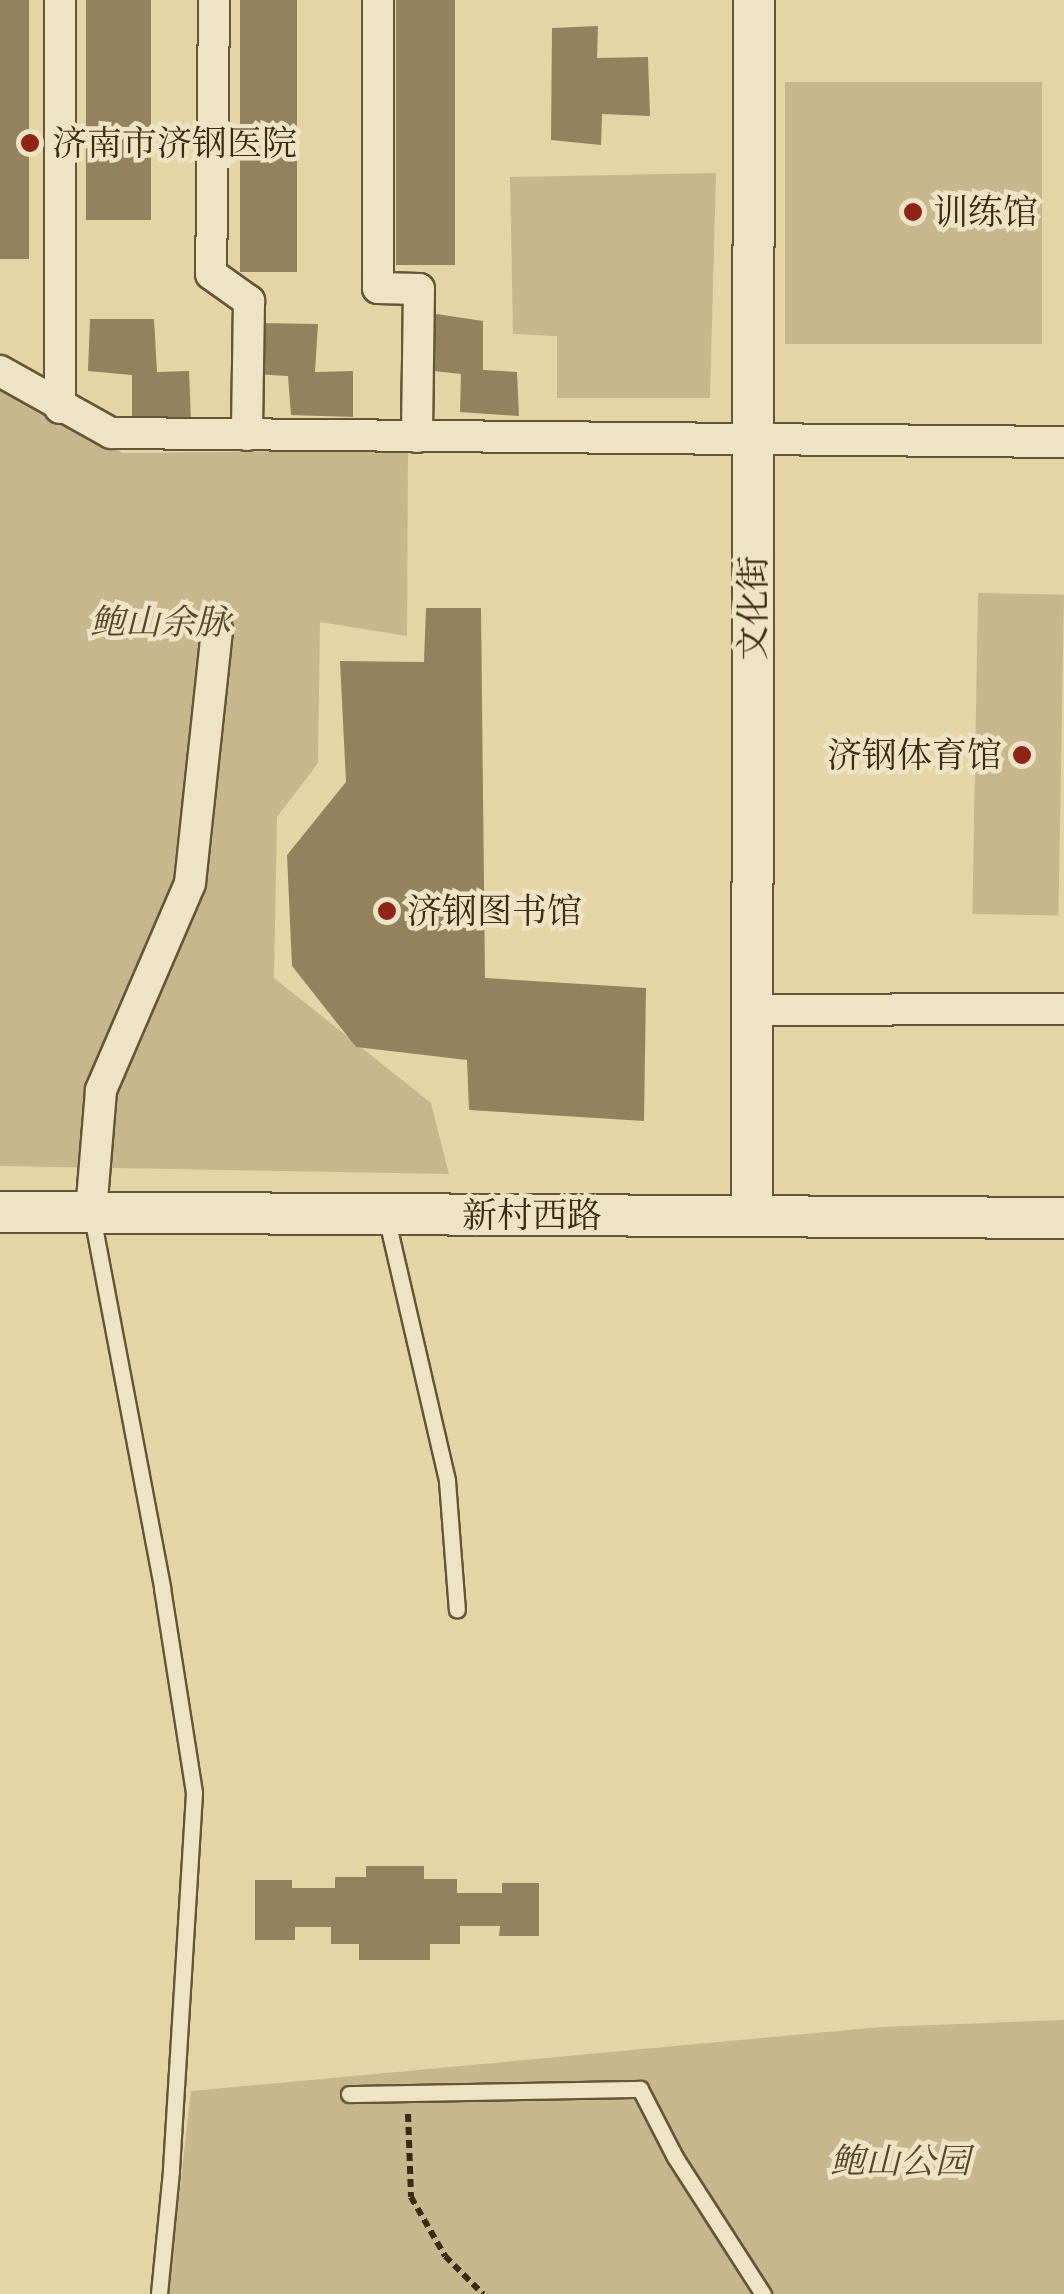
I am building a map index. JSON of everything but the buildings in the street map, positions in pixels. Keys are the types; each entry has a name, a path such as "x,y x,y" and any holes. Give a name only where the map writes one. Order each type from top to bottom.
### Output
{"street":[{"path":"60,0 60,408"},
{"path":"214,0 212,274 249,301 247,435"},
{"path":"378,0 378,288 419,289 417,438"},
{"name":"文化街","path":"752,1216 754,0"},
{"path":"0,371 60,408 111,433 1064,442"},
{"path":"91,1212 100,1090 190,883 217,629"},
{"path":"752,1010 1064,1008"},
{"name":"新村西路","path":"0,1212 1064,1218"}],"lane":[{"path":"91,1212 162,1588 194,1792 171,2171 159,2294"},
{"path":"386,1214 447,1481 458,1610"},
{"path":"349,2094 640,2089 675,2158 763,2294"}],"path":[{"path":"406,2093 411,2198 445,2256 483,2294"}],"green space":[{"name":"训练馆","path":"785,82 1042,82 1042,344 785,344"},
{"path":"716,173 710,398 557,398 557,336 513,334 510,177"},
{"name":"鲍山余脉","path":"0,384 123,453 408,450 407,636 320,622 318,763 277,817 274,978 431,1103 449,1174 0,1166"},
{"name":"济钢体育馆","path":"978,593 1064,595 1058,915 972,914"},
{"name":"鲍山公园","path":"1064,2020 1064,2294 168,2294 191,2091 881,2027"}],"place":[{"name":"济南市济钢医院","path":"30,143"},
{"name":"训练馆","path":"913,212"},
{"name":"济钢体育馆","path":"1022,755"},
{"name":"济钢图书馆","path":"387,911"}]}
